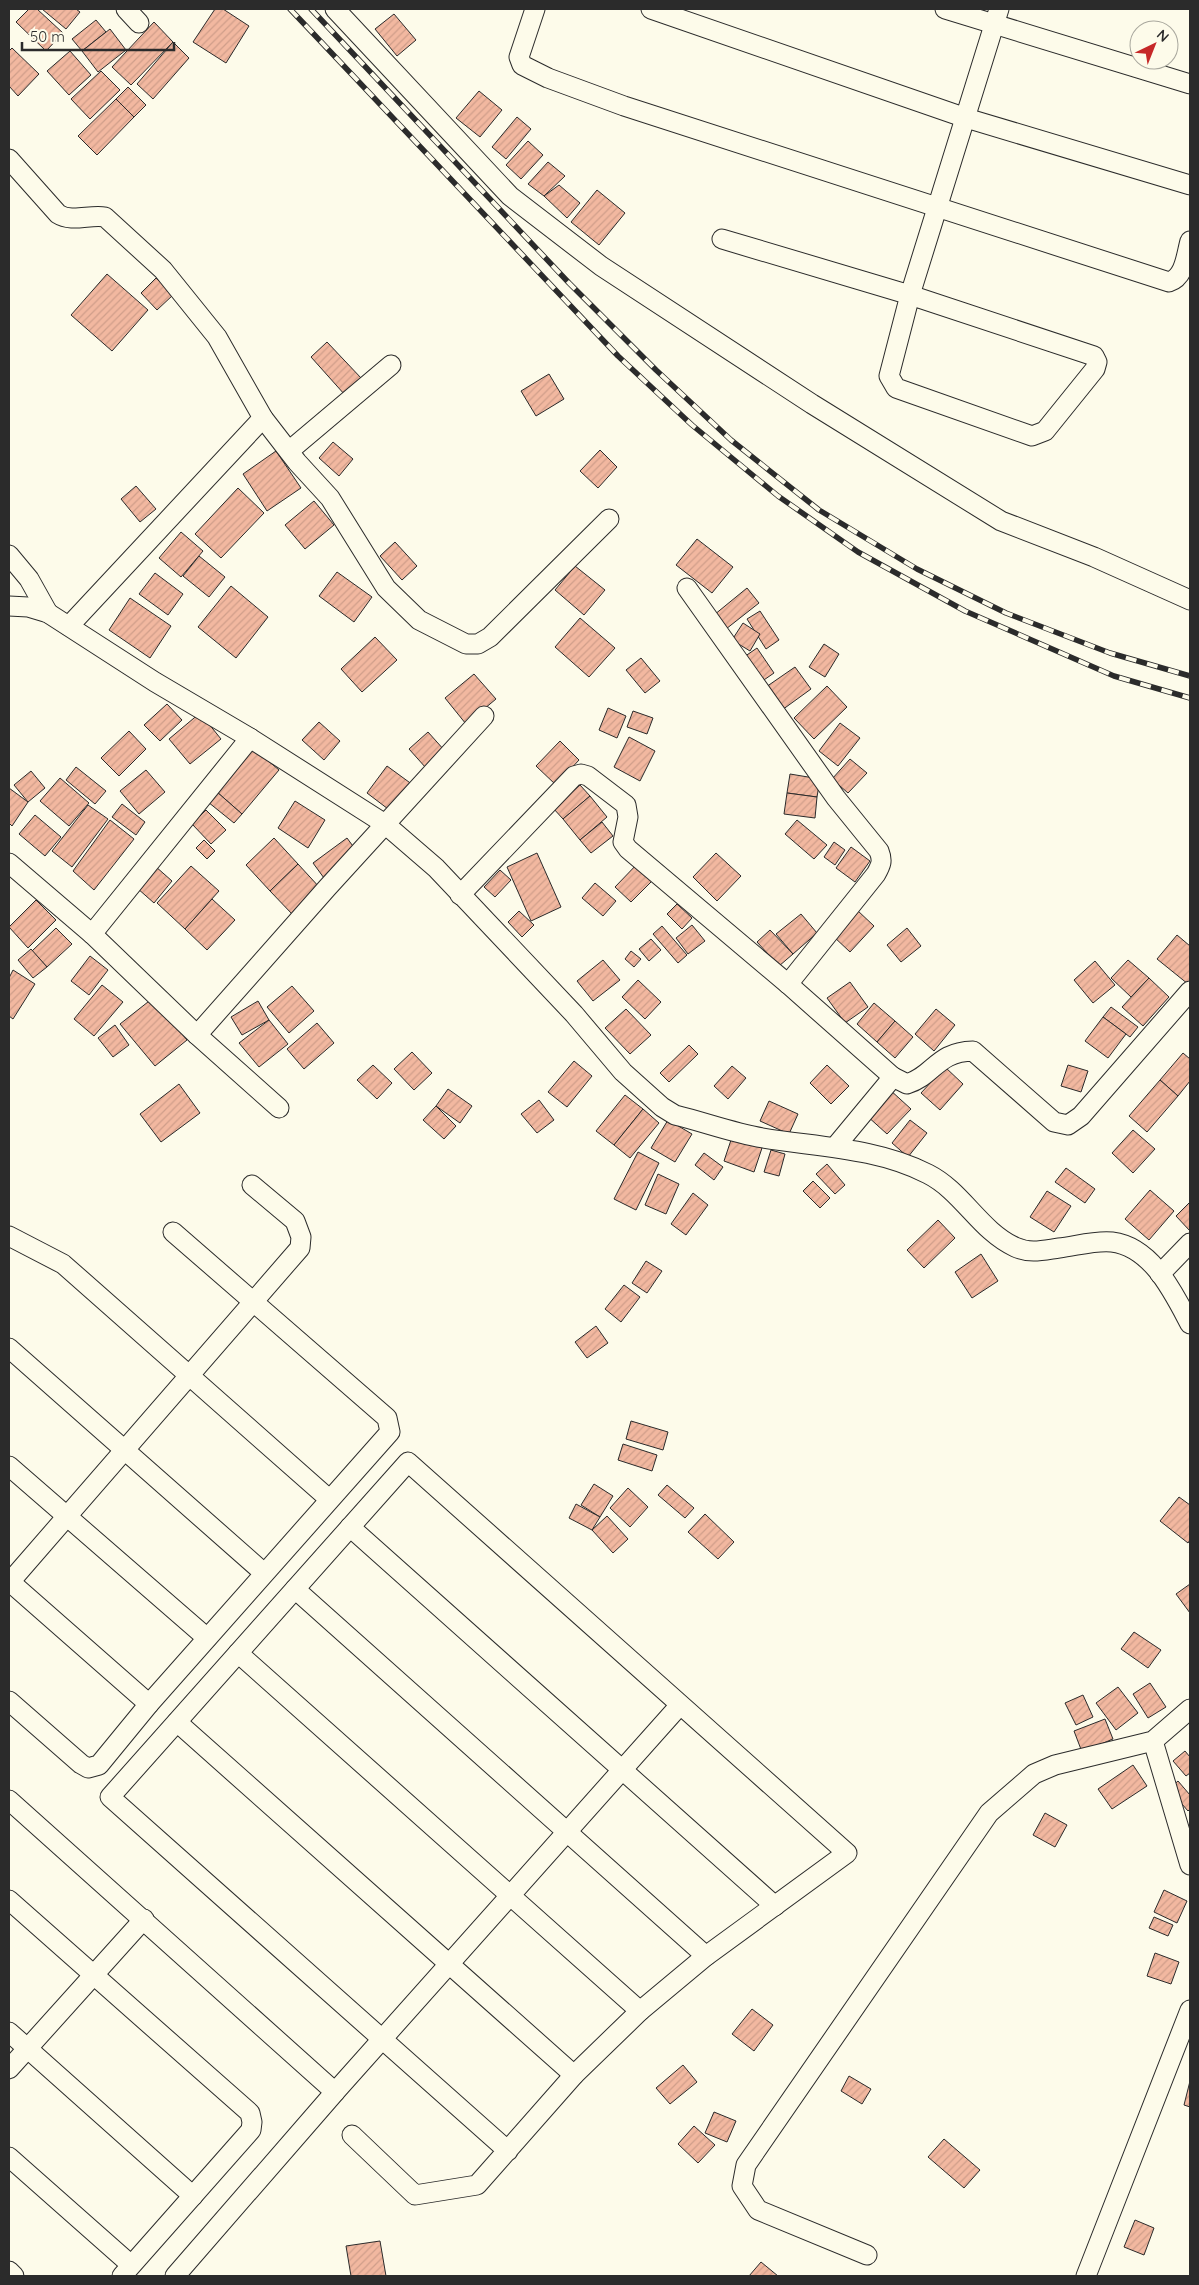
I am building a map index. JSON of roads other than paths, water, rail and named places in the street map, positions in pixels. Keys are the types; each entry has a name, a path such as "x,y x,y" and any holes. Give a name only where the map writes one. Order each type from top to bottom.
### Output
{"street":[{"path":"126,9 139,23"},
{"path":"335,9 510,196 601,266 812,404 1001,521 1094,557 1190,600"},
{"path":"535,9 519,57 522,65 548,78 624,106 1169,282 1175,280 1181,273 1190,241"},
{"path":"651,9 966,118 1190,185"},
{"path":"945,9 997,17 1190,84"},
{"path":"722,239 910,295 1094,356 1098,362 1095,369 1045,431 1032,436 896,388 889,376 910,295 997,17"},
{"path":"9,159 58,214 69,219 105,217 163,270 218,337 263,418 330,498 386,588 419,620 466,644 478,644 490,637 609,520"},
{"path":"289,451 391,365"},
{"path":"69,626 263,418"},
{"path":"9,555 28,579 48,613"},
{"path":"688,588 836,798 879,851 882,859 882,865 876,874 788,984"},
{"path":"9,606 28,606 48,613 155,682 250,738 385,824 436,868 574,1014 624,1072 662,1107 675,1115 761,1137 835,1147 908,1165 930,1175 945,1186 999,1238 1028,1252 1111,1242 1130,1247 1143,1255 1160,1274 1171,1289 1190,1324"},
{"path":"197,1035 484,716"},
{"path":"92,934 250,738"},
{"path":"460,895 574,776 581,774 588,776 626,805 628,817 622,842 628,849 788,984 893,1077 907,1084 915,1081 941,1059 960,1051 974,1051 1054,1122 1068,1125 1081,1116 1190,991"},
{"path":"9,863 92,934 197,1035 279,1108"},
{"path":"835,1147 893,1077"},
{"path":"149,1704 9,1582 300,1248 300,1237 295,1221 252,1185"},
{"path":"9,1701 82,1764 88,1768 99,1765 149,1704 390,1432 390,1426 386,1418 173,1232"},
{"path":"12,1241 63,1264 329,1499"},
{"path":"1160,1274 1190,1243"},
{"path":"9,1348 264,1573"},
{"path":"352,2135 415,2195 477,2185 508,2152 574,2075 640,2011 706,1956 847,1853 408,1462 110,1797 508,2152"},
{"path":"9,1466 207,1638"},
{"path":"350,1528 775,1906"},
{"path":"295,1589 706,1956"},
{"path":"238,1653 640,2011"},
{"path":"175,2276 335,2092 680,1705"},
{"path":"867,2255 758,2210 742,2186 746,2165 989,1813 1034,1774 1055,1765 1153,1741 1190,1709"},
{"path":"177,1722 574,2075"},
{"path":"1153,1741 1190,1865"},
{"path":"9,1800 335,2092"},
{"path":"9,1900 250,2113 252,2122 251,2130 126,2270 9,2156"},
{"path":"9,2069 144,1919"},
{"path":"1086,2276 1190,2010"},
{"path":"9,2032 193,2196"},
{"path":"9,2271 14,2276"}],"railway":[{"path":"290,9 618,356 692,425 778,496 858,552 965,611 1114,676 1190,698"},
{"path":"311,9 569,283 656,370 731,440 819,510 917,569 1006,613 1110,653 1190,676"}]}
